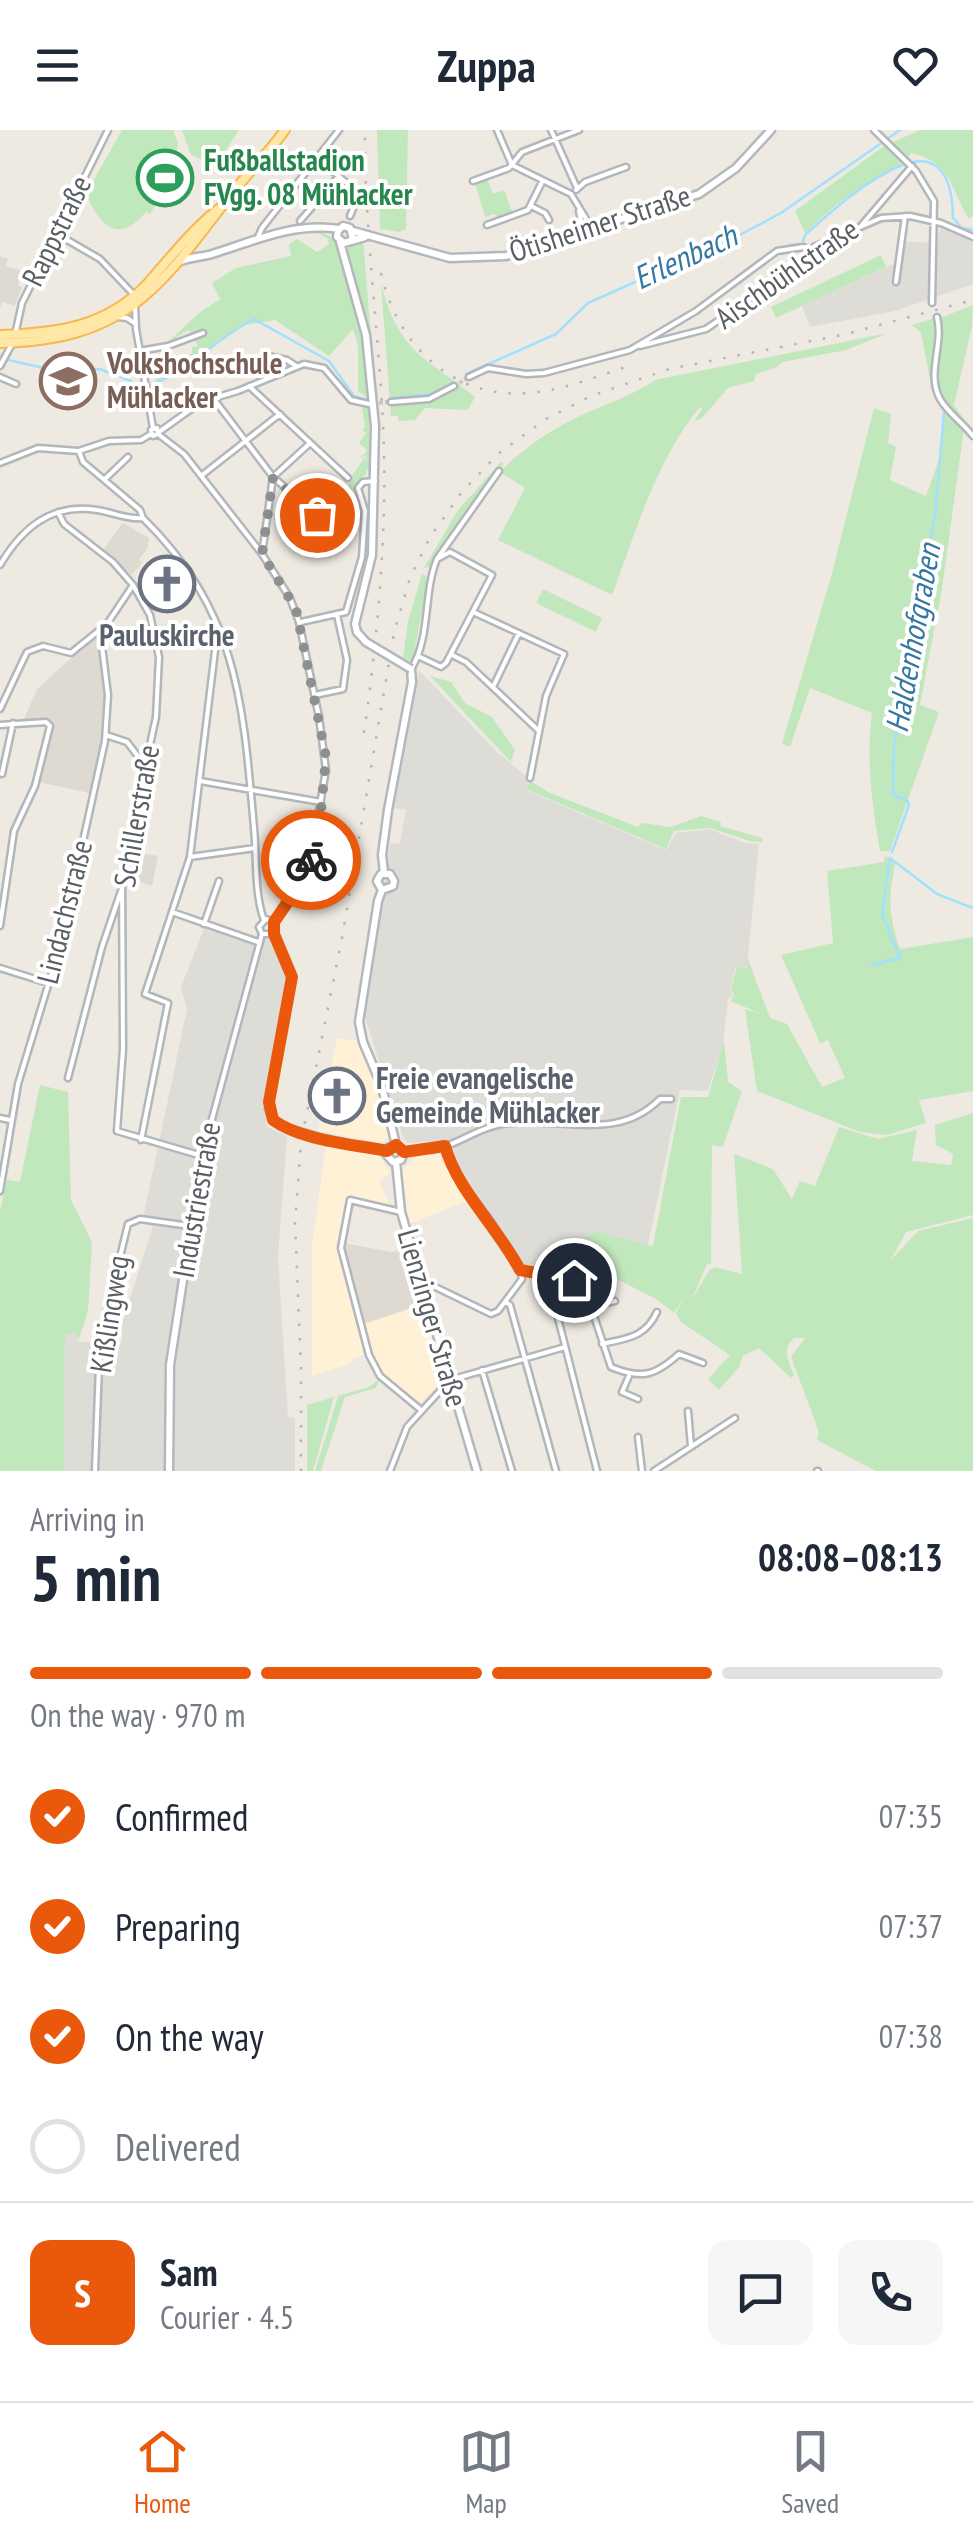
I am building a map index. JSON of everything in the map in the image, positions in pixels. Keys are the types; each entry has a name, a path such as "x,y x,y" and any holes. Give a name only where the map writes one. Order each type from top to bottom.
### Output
{"main road":[{"path":"0,344 93,322 135,300 224,204 284,130"},
{"path":"0,335 14,339 68,337 116,318 172,268 188,243"}],"street":[{"name":"Rappstraße","path":"0,366 66,210 108,130"},
{"path":"258,238 339,130"},
{"path":"497,130 512,165 572,195 587,228"},
{"path":"551,130 577,188"},
{"path":"474,181 512,165 522,152 578,130"},
{"name":"Ötisheimer Straße","path":"345,236 367,237 464,260 506,256 673,204 714,185 751,154 771,130"},
{"path":"874,130 912,166 932,196 936,222 932,303"},
{"path":"317,158 356,191 350,216"},
{"name":"Aischbühlstraße","path":"640,346 694,334 716,324 801,264 810,251 862,226 912,166"},
{"path":"572,195 577,188 626,167"},
{"path":"300,221 339,176"},
{"path":"487,225 524,212 543,181"},
{"path":"531,206 545,213 549,220"},
{"path":"862,226 887,216 906,216 936,222 973,238"},
{"path":"896,282 906,216"},
{"path":"172,268 186,258 316,226 345,236 346,262 363,320 371,368 376,481 371,565 355,629 366,642 411,669"},
{"path":"56,234 100,258 135,300 153,431 177,446 262,554 300,622 326,757 310,868 274,922 274,934 292,977 268,1109 273,1120 286,1127 324,1138 387,1151 396,1145"},
{"path":"188,243 205,256"},
{"path":"469,376 488,368 544,373 640,346 696,311 777,251 804,247 810,251"},
{"path":"18,317 24,329 34,334"},
{"path":"937,317 940,336 934,371 936,390 944,406 973,436"},
{"path":"116,318 127,318 136,324"},
{"path":"139,351 204,333"},
{"path":"268,356 296,366"},
{"path":"0,463 38,448 79,451 109,441 140,440 201,402 296,366 313,364 324,368 351,400 368,404"},
{"path":"0,377 16,384"},
{"path":"250,386 348,478"},
{"path":"391,402 428,399 454,386"},
{"path":"212,398 273,478 339,534"},
{"path":"201,476 280,414"},
{"path":"262,554 273,478 310,444"},
{"name":"Industriestraße","path":"79,451 84,462 140,510 183,561 218,626 241,698 264,920 259,927 262,934 202,1156 168,1388 169,1471"},
{"path":"105,479 128,458"},
{"path":"499,471 437,559 430,575 385,830 384,873 377,881 382,890 358,1022 363,1042 382,1087 396,1145 404,1152 445,1146 502,1124 607,1126 628,1122 646,1113 660,1099 671,1098"},
{"path":"300,622 346,612 362,562 365,511 358,488 363,482 376,481"},
{"path":"0,565 30,526 58,512 87,509 143,518"},
{"name":"Schillerstraße","path":"58,512 64,524 93,544 133,585 150,615 159,657 158,694 121,890 123,1050 116,1129 141,1140"},
{"path":"418,656 441,667 492,575 450,552 437,559"},
{"path":"0,709 27,652 44,646 71,653 100,630 133,585"},
{"path":"473,612 564,654 546,696 530,778"},
{"path":"315,694 343,689 347,660 337,615"},
{"path":"202,1156 141,1140 168,1003 144,994 190,857 218,626"},
{"name":"Lindachstraße","path":"0,1192 10,1120 60,946 106,734 108,695 100,630"},
{"path":"493,687 519,633"},
{"path":"451,654 466,662 538,730"},
{"path":"0,725 46,722 50,726 35,786 16,824 0,926"},
{"path":"2,774 13,723"},
{"path":"106,734 135,749 145,768"},
{"path":"200,781 321,802"},
{"path":"190,857 256,848"},
{"path":"382,890 391,888 394,880 384,873"},
{"path":"204,924 220,881"},
{"path":"68,1078 102,946 121,890"},
{"path":"172,912 259,942"},
{"path":"264,920 274,922"},
{"path":"262,934 274,934"},
{"path":"0,968 48,983"},
{"path":"0,1118 10,1120"},
{"path":"445,1146 456,1175 492,1223 522,1278"},
{"path":"387,1151 388,1160 396,1162 404,1152"},
{"name":"Lienzinger Straße","path":"396,1162 400,1212 477,1471"},
{"path":"400,1212 350,1200 341,1248 374,1368 421,1410"},
{"name":"Kißlingweg","path":"95,1471 100,1339 128,1224 140,1218 192,1226"},
{"path":"520,1270 583,1284 608,1364 630,1375 660,1369 680,1354 703,1364"},
{"path":"421,1280 485,1312 498,1311 522,1278 537,1273"},
{"path":"547,1275 596,1471"},
{"path":"592,1306 615,1301"},
{"path":"506,1302 526,1358 556,1471"},
{"path":"602,1344 641,1335 650,1327 656,1312"},
{"path":"390,1471 407,1427 450,1380 565,1347"},
{"path":"482,1370 512,1471"},
{"path":"630,1375 622,1392 638,1399"},
{"path":"688,1411 692,1446"},
{"path":"654,1471 735,1418"},
{"path":"638,1437 642,1471"}],"shaded area":[{"path":"941,226 973,240 973,284 895,311 810,327 802,306 898,262 902,241 936,243"},
{"path":"0,256 8,259 6,266 23,271 15,306 3,302 0,308"},
{"path":"123,523 149,538 148,548 139,559 142,562 132,575 103,550"},
{"path":"97,635 105,701 90,793 38,782 53,725 49,720 24,719 37,689"},
{"path":"419,670 494,749 529,779 526,790 666,850 676,833 709,829 745,843 759,844 747,967 736,966 723,1045 708,1091 680,1090 648,1245 595,1231 565,1250 567,1276 522,1267 504,1234 456,1168 450,1140 408,1143 403,1137 365,1017 389,850 391,843 400,844 406,810 394,808"},
{"path":"135,855 158,856 152,886 130,878"},
{"path":"207,921 254,939 273,939 290,978 264,1096 267,1127 287,1136 278,1257 288,1417 295,1418 295,1471 64,1471 65,1333 76,1333 77,1342 122,1343 122,1324 153,1226 142,1223 187,1009 181,987"},
{"path":"337,1038 358,1041 379,1094 389,1134 383,1143 318,1131"},
{"path":"326,1145 378,1154 391,1173 379,1181 389,1203 387,1208 347,1196 338,1239 366,1353 350,1364 312,1376 312,1246"},
{"path":"440,1154 469,1200 409,1224 402,1170 417,1156"},
{"path":"344,1243 391,1252 407,1248 424,1304 363,1324"},
{"path":"424,1304 445,1379 420,1403 380,1372 363,1324"}],"green space":[{"path":"122,130 173,130 178,143 176,159 180,163 150,214 146,212 135,223 117,229 102,221 86,194"},
{"path":"182,130 239,130 216,165 191,155"},
{"path":"377,130 408,130 406,229 399,232 380,229"},
{"path":"920,130 973,130 973,216 969,219 942,170 911,153 838,204 805,233 795,211 884,146"},
{"path":"487,178 493,194 504,190 513,214 500,219 494,214 485,217 475,183"},
{"path":"313,230 330,236 337,247 361,337 369,399 358,391 358,346 353,329 329,356 275,320 245,325 156,384 155,380 198,346 189,330 168,342 220,299 212,283 236,268 291,256 289,244 297,239 317,252 329,244 328,239"},
{"path":"357,240 363,240 372,349 348,259 348,249"},
{"path":"881,255 886,267 776,318 771,307"},
{"path":"381,284 388,308 406,340 475,397 468,410 425,408 415,420 398,421 398,416 391,416"},
{"path":"973,305 954,405 970,428 942,398 936,369 940,318"},
{"path":"935,318 938,340 932,390 921,333 912,325"},
{"path":"888,333 846,350 783,362 756,374 754,381 728,388 701,419 694,421 700,407 659,473 612,595 498,540 525,488 500,472 531,445 566,423 655,380"},
{"path":"369,405 369,470 347,499 349,480 365,457 367,466 366,455 360,459 367,450 359,443 366,433 362,430 362,409"},
{"path":"874,408 891,414 888,443 896,447 890,480 926,496 941,454 945,409 964,428 942,589 920,705 939,712 890,851 880,851 875,816 870,765 872,713 810,688 790,747 782,743 832,573"},
{"path":"501,462 504,464 430,567 424,568 458,510"},
{"path":"422,574 427,583 410,661 403,658 408,621"},
{"path":"543,589 602,618 596,632 536,603"},
{"path":"430,676 451,682 465,703 492,717 515,750 511,762"},
{"path":"530,781 550,793 638,827 641,823 671,827 701,816 762,838 763,842 710,828 674,831 666,849 526,789"},
{"path":"885,856 896,861 890,905 900,949 973,937 973,1091 919,1100 926,1123 887,1135 860,1132 757,1091 745,1009 762,1014 730,1001 737,966 747,968 747,957 770,1018 787,1024 822,1087 845,1078 828,1040 820,1043 781,955 833,943 827,871 884,862"},
{"path":"724,1041 728,1082 742,1091 723,1147 712,1145 711,1264 707,1264 691,1301 714,1267 742,1274 734,1154 773,1169 792,1199 800,1181 815,1186 839,1127 878,1139 917,1130 912,1161 951,1165 953,1154 936,1145 935,1125 973,1113 973,1215 906,1232 890,1261 918,1231 973,1218 973,1471 876,1471 817,1440 819,1432 791,1357 805,1338 794,1338 788,1346 794,1374 791,1378 759,1348 743,1356 739,1367 719,1390 708,1379 730,1355 681,1322 676,1313 684,1298 674,1313 656,1299 613,1277 605,1277 612,1270 588,1277 567,1276 565,1250 595,1231 653,1246 681,1097 708,1097"},
{"path":"40,1085 68,1092 71,1200 92,1242 88,1311 78,1342 76,1333 65,1334 64,1471 0,1471 0,1211 7,1180 20,1182"},
{"path":"380,1379 376,1388 345,1397 321,1471 315,1471 338,1396 369,1387"},
{"path":"334,1397 313,1471 307,1471 307,1405"}],"waterway":[{"name":"Erlenbach","path":"466,374 556,334 588,303 781,213 900,130"},
{"path":"912,162 924,161 940,170 952,198 953,218 962,228 973,230"},
{"path":"803,241 851,195 904,164"},
{"path":"790,245 800,244"},
{"name":"Erlenbach","path":"151,385 254,319 329,361 354,396 367,400"},
{"name":"Erlenbach","path":"8,360 53,370 100,369 131,381"},
{"name":"Erlenbach","path":"390,398 433,394 446,387"},
{"name":"Haldenhofgraben","path":"892,852 909,805 907,800 893,795 894,747 935,515 944,412"},
{"name":"Haldenhofgraben","path":"871,965 900,958 882,914 890,858 937,894 973,908"}],"tunnel":[{"path":"454,386 469,377"},
{"path":"373,403 391,402"}],"railway":[{"path":"364,733 384,521 382,411 365,130"},
{"path":"381,273 400,323 414,344 453,377 476,387 501,393 529,393 582,382 635,364"},
{"path":"301,1471 295,1223 301,1142 342,938 394,633 410,578 430,537 462,492 499,453 546,419 591,396 669,369 842,335 973,300"}],"way so far":[{"path":"311,860 326,757 296,609 262,554 273,478 317,515"}],"place":[{"name":"Fußballstadion FVgg. 08 Mühlacker","path":"165,178"},
{"name":"Volkshochschule Mühlacker","path":"68,381"},
{"name":"Pauluskirche","path":"167,584"},
{"name":"Freie evangelische Gemeinde Mühlacker","path":"337,1096"}],"route":[{"path":"311,860 307,874 274,922 274,934 292,977 268,1109 273,1120 324,1138 387,1151 396,1145 404,1152 445,1146 456,1175 492,1223 520,1270 574,1280"}]}
